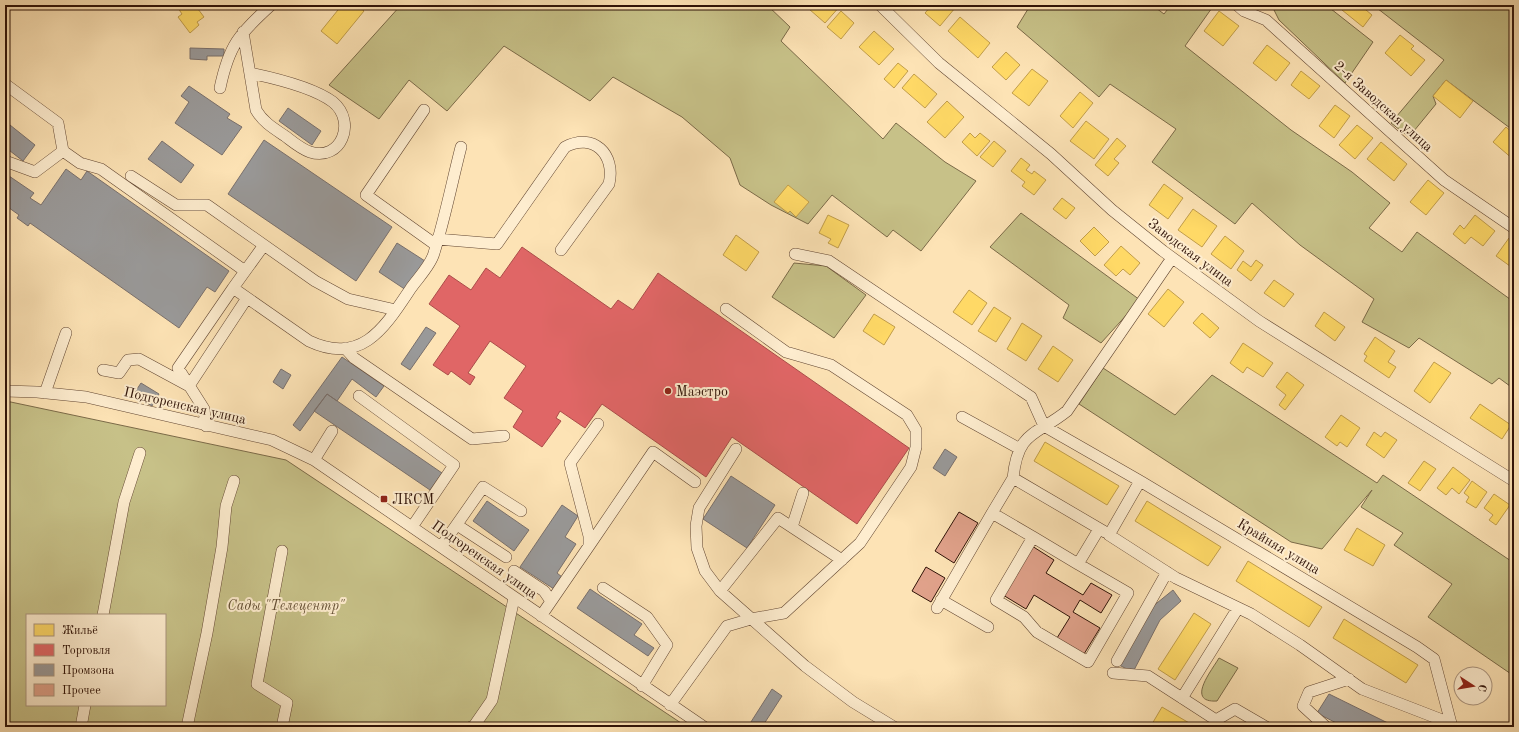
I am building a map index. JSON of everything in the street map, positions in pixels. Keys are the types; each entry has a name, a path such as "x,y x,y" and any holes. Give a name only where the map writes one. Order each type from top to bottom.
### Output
{"street":[{"path":"220,88 225,63 235,43 246,29 271,5"},
{"name":"Заводская улица","path":"880,5 939,63 1051,154 1112,210 1172,258 1259,321 1514,481"},
{"name":"2-я Заводская улица","path":"1237,5 1244,11 1266,20 1444,180 1514,228"},
{"path":"246,29 250,73 256,110 262,120 311,153 321,154 338,146 346,129 345,119 341,110 332,102 317,94 278,79 250,73"},
{"path":"5,84 58,123 63,151 80,163 101,169 245,271"},
{"path":"424,110 366,195 436,242 497,244 565,147 579,142 592,144 600,148 606,155 611,165 612,174 609,184 561,250"},
{"path":"233,288 309,341 326,348 358,346 369,341 379,332 396,310 434,254 461,147"},
{"path":"5,161 35,172 63,151"},
{"path":"131,176 176,205 206,205 315,281 348,298 396,310"},
{"path":"206,426 204,409 178,368 264,245"},
{"path":"795,254 829,261 1031,397 1046,426"},
{"path":"988,627 939,604 1013,478 1015,463 1020,448 1030,435 1054,422 1068,412 1172,258"},
{"path":"189,386 247,298"},
{"path":"670,705 727,626 751,619 784,613 860,543 911,467 916,447 916,430 907,415 831,365 786,352 726,308"},
{"path":"45,393 66,333"},
{"path":"345,348 354,358 472,439 504,436"},
{"path":"102,370 119,373 128,360 139,359 189,386"},
{"name":"Подгоренская улица","path":"5,391 86,397 206,426 272,440 314,460 704,727"},
{"path":"359,396 454,465 412,527"},
{"path":"962,417 1020,448"},
{"path":"590,546 589,536 570,463 598,424"},
{"name":"Крайняя улица","path":"1046,426 1341,601 1434,659 1451,725"},
{"path":"314,460 332,431"},
{"path":"736,449 699,508 696,526 697,548 706,571 720,591 811,670 853,702 894,727"},
{"path":"541,616 653,452 695,482"},
{"path":"103,614 124,502 140,453"},
{"path":"1013,478 1104,532 1167,572 1238,608 1300,645 1362,689 1451,725"},
{"path":"187,727 207,633 222,547 226,506 234,481"},
{"path":"1078,564 1104,532 1140,481"},
{"path":"442,547 483,487 521,511"},
{"path":"792,527 803,493"},
{"path":"992,513 1033,537 1078,564 1128,593 1088,662 1037,632 1024,617 996,600 1033,537"},
{"path":"720,591 778,518 842,560"},
{"path":"457,524 506,557"},
{"path":"282,551 256,684 287,704 282,727"},
{"path":"514,571 544,591 552,601"},
{"path":"1117,661 1167,572"},
{"path":"603,588 647,616 667,646 642,686"},
{"path":"473,727 492,700 514,598"},
{"path":"1182,698 1238,608"},
{"path":"1113,673 1148,676 1216,720 1235,709 1266,727"},
{"path":"1326,727 1303,706 1309,692 1349,679"},
{"path":"81,727 85,706"}],"green space":[{"path":"401,5 531,5 537,10 542,5 767,5 790,27 781,41 883,139 896,123 945,162 976,181 921,251 893,230 887,237 832,195 808,224 771,205 740,185 730,158 682,117 613,77 590,101 504,46 447,111 409,80 379,119 329,85"},
{"path":"1023,5 1152,5 1164,14 1171,5 1214,5 1185,46 1291,130 1352,172 1390,203 1369,228 1402,252 1417,232 1514,302 1514,389 1499,378 1492,384 1419,338 1409,348 1362,322 1374,299 1300,245 1252,203 1235,224 1152,162 1176,129 1110,84 1099,97 1017,27 1028,9"},
{"path":"1277,5 1326,5 1373,42 1345,83 1279,20 1274,10"},
{"path":"1373,5 1514,5 1514,16 1512,19 1514,21 1514,131 1446,80 1433,96 1436,104 1409,137 1391,123 1444,60"},
{"path":"1021,213 1140,300 1101,343 1063,318 1069,305 990,247"},
{"path":"794,263 826,266 866,295 834,338 772,297"},
{"path":"1103,368 1175,415 1212,375 1377,483 1383,475 1514,563 1514,676 1428,617 1452,584 1394,545 1403,533 1361,507 1372,490 1322,549 1291,542 1079,404"},
{"name":"Сады \"Телецентр\"","path":"6,401 286,460 687,727 5,727"},
{"path":"1219,658 1238,668 1217,701 1208,700 1203,697 1203,685"}],"building: Жильё":[{"path":"182,5 195,5 204,17 197,22 199,25 190,33 178,17 182,14 178,8"},
{"path":"342,5 357,5 364,11 337,44 321,31"},
{"path":"813,5 841,5 825,23 809,9"},
{"path":"932,5 952,5 955,8 940,26 925,13"},
{"path":"1346,5 1360,5 1372,15 1363,27 1342,10"},
{"path":"841,11 854,23 841,39 827,27"},
{"path":"1219,11 1239,26 1223,46 1204,31"},
{"path":"960,17 990,43 978,58 948,31"},
{"path":"874,31 894,49 879,65 859,47"},
{"path":"1400,35 1414,46 1411,49 1425,60 1411,76 1385,53"},
{"path":"1267,45 1290,63 1276,81 1253,63"},
{"path":"1006,52 1020,65 1006,80 992,67"},
{"path":"898,63 908,71 894,88 884,79"},
{"path":"1032,69 1048,81 1029,106 1012,93"},
{"path":"1301,71 1320,86 1309,99 1291,85"},
{"path":"914,74 937,94 925,108 902,88"},
{"path":"1446,80 1473,101 1460,118 1433,96"},
{"path":"1080,92 1093,103 1073,128 1060,116"},
{"path":"947,101 964,117 945,138 927,122"},
{"path":"1335,105 1350,116 1334,138 1319,126"},
{"path":"1086,121 1109,139 1094,159 1070,141"},
{"path":"1357,125 1373,138 1355,159 1339,145"},
{"path":"1506,127 1514,134 1514,160 1493,142"},
{"path":"970,133 975,138 980,133 990,141 977,156 962,142"},
{"path":"1117,138 1126,146 1114,159 1119,163 1108,176 1095,165"},
{"path":"994,141 1006,151 993,167 980,157"},
{"path":"1381,142 1407,164 1394,181 1367,159"},
{"path":"1021,158 1030,165 1026,170 1032,174 1034,171 1046,180 1034,195 1022,186 1025,182 1011,171"},
{"path":"1428,180 1444,193 1426,215 1410,202"},
{"path":"1164,184 1183,198 1168,219 1149,205"},
{"path":"788,185 809,202 796,217 790,211 788,213 774,202"},
{"path":"1062,198 1075,208 1066,219 1053,209"},
{"path":"1193,209 1217,226 1202,247 1178,230"},
{"path":"828,215 849,225 838,248 828,243 831,239 819,233"},
{"path":"1475,215 1495,231 1483,246 1471,237 1465,244 1453,234 1460,225 1464,229"},
{"path":"1094,227 1109,242 1095,256 1080,241"},
{"path":"736,235 759,252 746,271 723,255"},
{"path":"1225,236 1244,251 1231,269 1211,254"},
{"path":"1509,238 1514,242 1514,269 1496,256"},
{"path":"1121,246 1140,263 1130,275 1123,269 1116,276 1104,265"},
{"path":"1256,260 1263,265 1251,281 1237,270 1243,261 1251,267"},
{"path":"1274,280 1294,294 1284,307 1264,293"},
{"path":"1168,289 1184,302 1164,327 1148,314"},
{"path":"969,290 987,303 972,325 953,312"},
{"path":"994,307 1011,318 996,342 978,331"},
{"path":"1324,312 1345,327 1335,341 1315,326"},
{"path":"1202,313 1219,328 1210,338 1193,323"},
{"path":"874,314 895,327 884,345 863,331"},
{"path":"1022,323 1042,336 1026,361 1007,349"},
{"path":"1375,337 1395,351 1388,362 1396,367 1389,378 1364,361 1367,356 1364,354"},
{"path":"1243,343 1273,363 1263,377 1247,367 1243,373 1230,363"},
{"path":"1053,346 1073,360 1058,382 1038,369"},
{"path":"1434,362 1451,373 1430,403 1414,391"},
{"path":"1287,372 1304,385 1285,410 1279,405 1286,395 1276,387"},
{"path":"1480,404 1511,425 1502,439 1470,418"},
{"path":"1341,415 1360,428 1347,447 1340,442 1337,446 1325,437"},
{"path":"1374,432 1381,437 1385,432 1397,440 1384,458 1366,445"},
{"path":"1045,442 1119,486 1107,505 1034,461"},
{"path":"1424,461 1436,469 1420,491 1408,483"},
{"path":"1453,467 1470,480 1459,494 1452,488 1446,495 1437,488"},
{"path":"1472,481 1487,492 1476,508 1466,502 1469,497 1464,493"},
{"path":"1494,494 1510,505 1496,525 1489,520 1493,515 1484,508"},
{"path":"1147,501 1221,547 1208,566 1135,521"},
{"path":"1357,528 1385,545 1373,566 1344,550"},
{"path":"1248,561 1322,607 1309,627 1236,581"},
{"path":"1194,613 1211,624 1175,680 1158,669"},
{"path":"1344,619 1418,665 1406,683 1333,638"},
{"path":"1162,707 1196,727 1158,727 1152,724"}],"building: Торговля":[{"name":"Маэстро","path":"522,247 611,309 618,300 633,310 658,273 909,448 857,524 732,437 706,477 602,404 585,428 560,411 556,418 561,421 542,447 513,427 523,411 504,398 526,366 490,341 468,373 475,377 470,385 451,371 448,375 433,365 460,326 429,304 449,275 471,290 486,268 500,278"}],"building: Промзона":[{"path":"190,48 224,49 224,56 207,56 207,60 190,59"},
{"path":"189,86 230,114 227,118 242,127 222,155 175,123 189,102 181,96"},
{"path":"288,108 321,131 312,145 279,121"},
{"path":"10,125 35,145 23,161 5,147 5,131"},
{"path":"264,140 392,227 356,281 228,194"},
{"path":"162,141 194,165 181,183 148,159"},
{"path":"66,169 81,180 87,171 229,271 215,292 207,287 179,328 30,223 28,226 17,218 19,215 5,205 5,181 9,176 34,193 30,198 41,205"},
{"path":"397,243 425,261 406,290 379,272"},
{"path":"426,327 436,333 410,370 401,364"},
{"path":"342,357 384,386 376,397 352,379 337,401 327,394 300,431 293,425"},
{"path":"281,369 291,375 283,389 273,382"},
{"path":"141,383 159,394 152,406 133,395"},
{"path":"327,394 442,473 430,490 314,411"},
{"path":"945,449 957,457 945,476 933,468"},
{"path":"731,476 775,505 747,548 703,519"},
{"path":"487,501 529,530 514,551 473,521"},
{"path":"562,505 578,516 565,537 576,544 557,573 562,577 554,589 520,567"},
{"path":"590,589 642,624 634,635 654,648 648,656 577,608"},
{"path":"1173,590 1181,601 1160,620 1133,672 1119,665 1152,607"},
{"path":"772,689 782,696 762,727 751,727 749,725"},
{"path":"1329,694 1396,727 1344,727 1317,713"}],"building: Прочее":[{"path":"959,512 978,523 954,563 935,551"},
{"path":"1032,546 1054,560 1046,573 1083,595 1091,583 1112,595 1101,613 1080,600 1073,612 1100,628 1084,654 1057,638 1070,617 1034,595 1026,609 1003,595"},
{"path":"926,567 945,578 931,602 912,591"}],"place":[{"name":"Маэстро","path":"668,391"},
{"name":"ЛКСМ","path":"384,499"}]}
